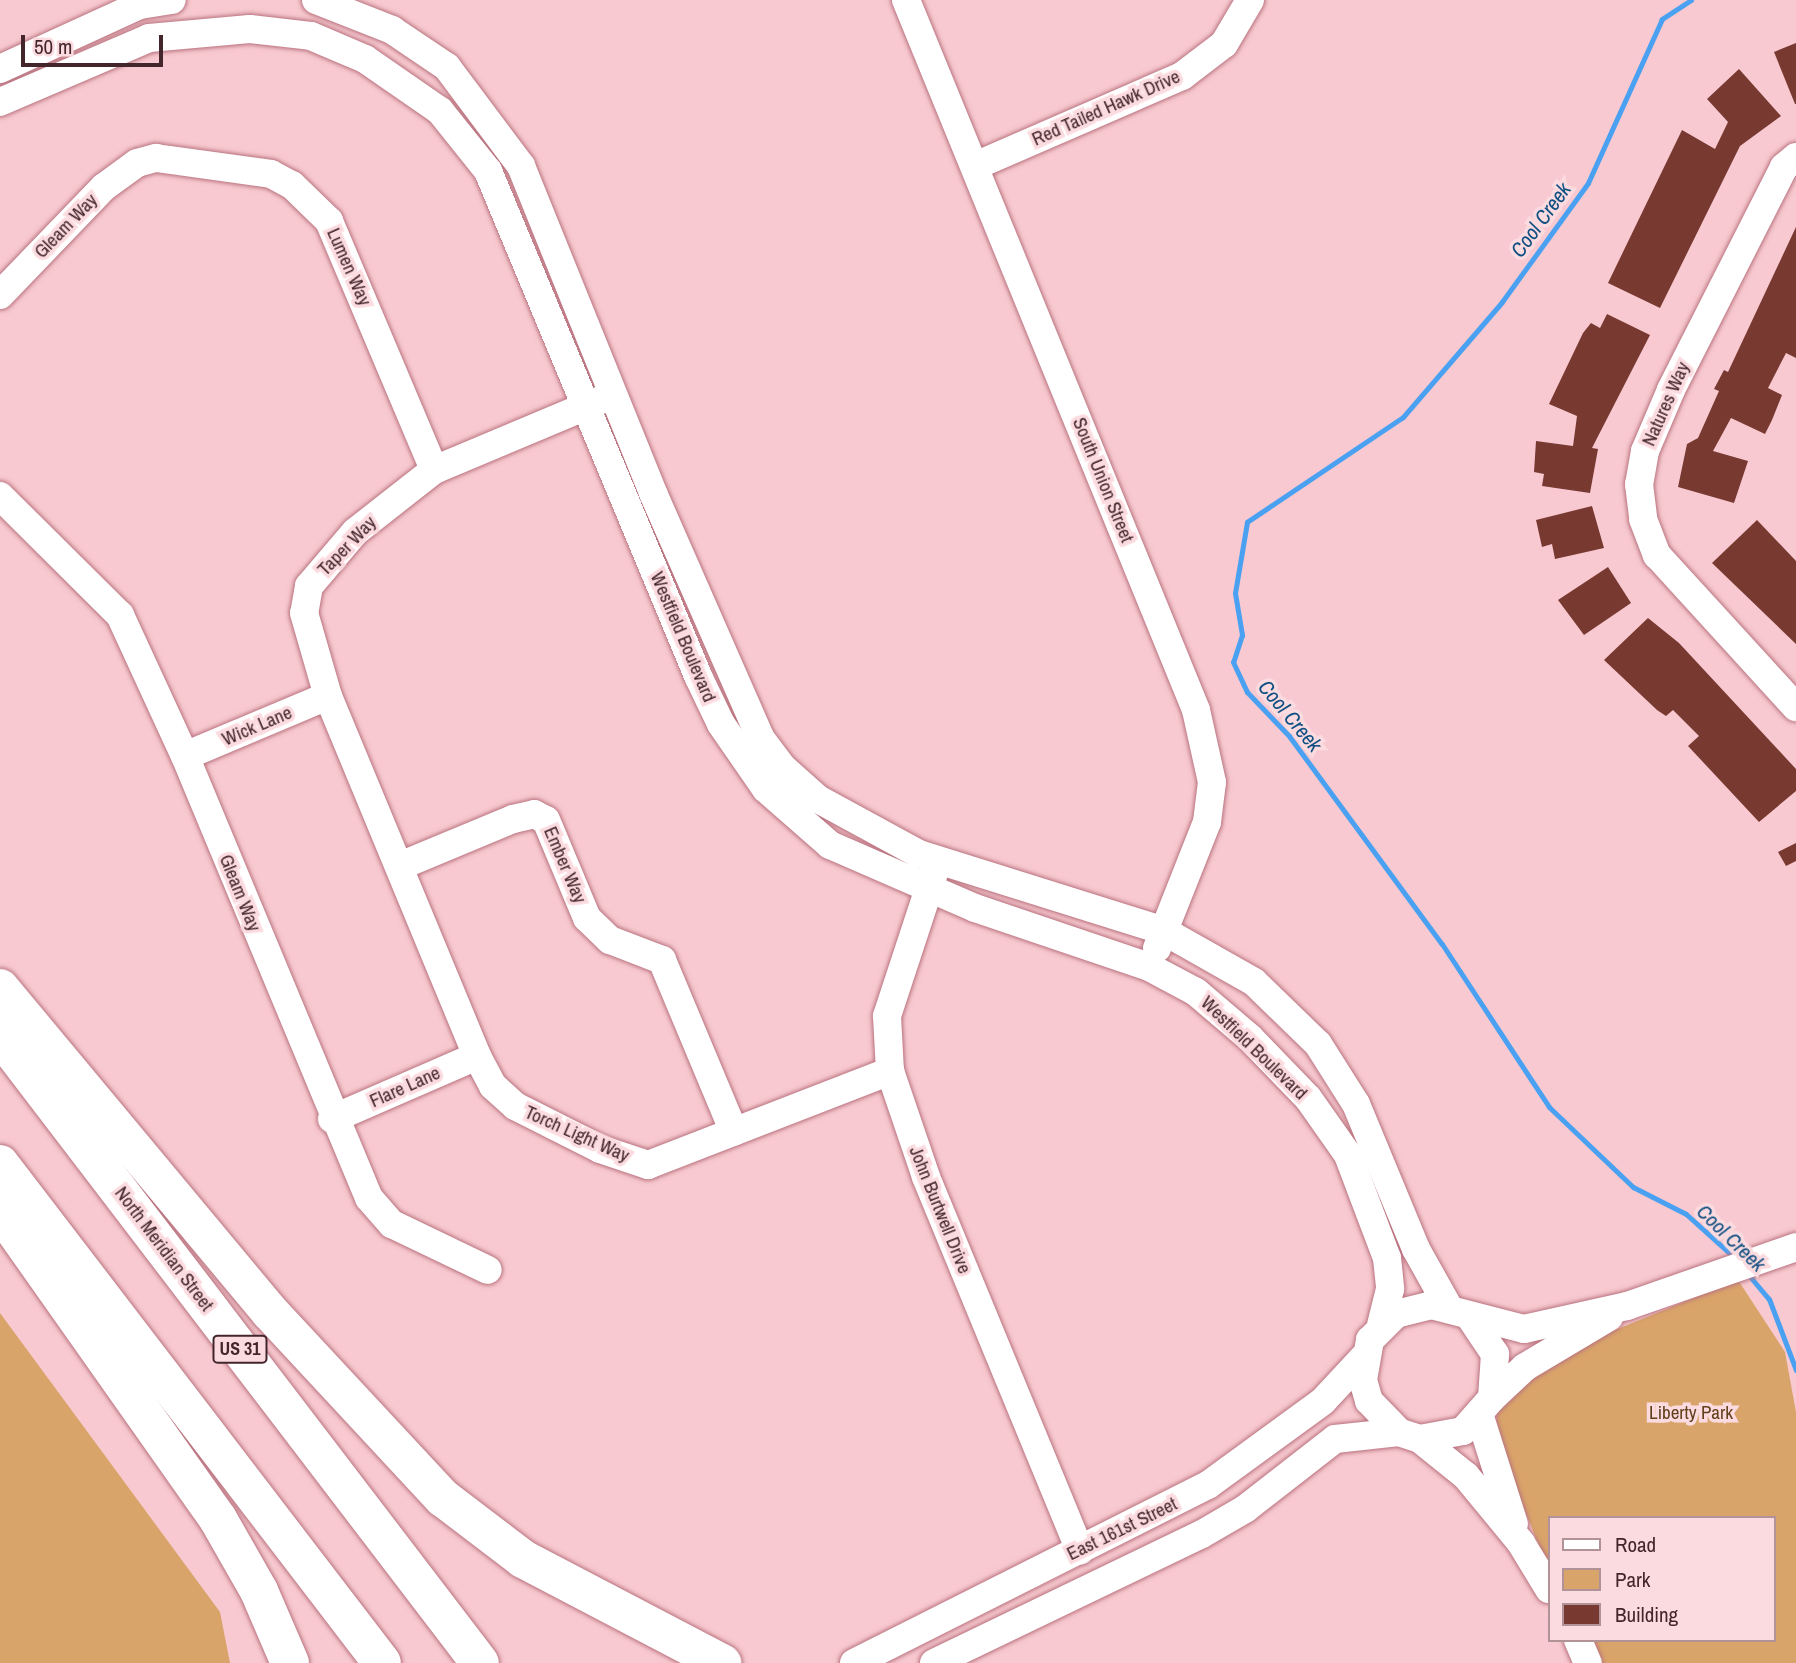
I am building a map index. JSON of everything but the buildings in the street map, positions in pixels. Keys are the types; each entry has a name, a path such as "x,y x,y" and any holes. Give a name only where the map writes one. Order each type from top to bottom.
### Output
{"highway":[{"path":"0,988 270,1312 443,1498 523,1559 722,1663"},
{"name":"North Meridian Street","path":"0,1035 480,1663"},
{"path":"0,1164 382,1663"},
{"path":"0,1210 218,1519 259,1591 290,1663"}],"street":[{"path":"0,69 140,5 172,0"},
{"name":"Westfield Boulevard","path":"316,0 392,30 447,67 484,112 521,166 616,395 653,493 761,739 782,767 818,799 940,860 1164,931 1254,982 1318,1044 1356,1104 1416,1249 1459,1312"},
{"name":"South Union Street","path":"906,0 1202,733 1212,782 1207,822 1149,967"},
{"name":"Red Tailed Hawk Drive","path":"975,166 1182,76 1224,44 1250,0"},
{"name":"Westfield Boulevard","path":"0,102 149,38 250,29 311,36 365,59 440,111 488,171 720,724 766,789 830,845 928,888 1149,967 1196,992 1250,1038 1308,1098 1348,1156 1387,1258 1390,1289 1381,1325"},
{"name":"Natures Way","path":"1796,157 1784,167 1671,390 1645,451 1639,484 1643,519 1657,555 1796,707"},
{"name":"Lumen Way","path":"137,163 156,158 271,174 311,201 342,246 434,470"},
{"name":"Gleam Way","path":"0,295 104,187 137,163"},
{"name":"Taper Way","path":"400,866 328,696 304,613 309,586 355,532 434,470 587,404 616,395"},
{"name":"Gleam Way","path":"0,496 120,615 185,756 332,1119 369,1198 392,1224 488,1270"},
{"name":"Wick Lane","path":"185,756 328,696"},
{"name":"Ember Way","path":"400,866 513,820 534,814 546,820 587,918 610,940 662,960 734,1132"},
{"name":"John Burtwell Drive","path":"940,860 928,888 887,1016 890,1071 926,1177 1080,1550"},
{"name":"Torch Light Way","path":"400,866 477,1056 493,1086 515,1106 600,1149 649,1166 890,1071"},
{"name":"Flare Lane","path":"332,1119 477,1056"},
{"path":"1548,1587 1521,1542 1466,1476 1409,1435 1369,1401 1364,1357 1381,1325 1413,1307 1459,1312 1524,1329 1627,1306 1723,1275 1796,1247"},
{"path":"1409,1435 1453,1434 1486,1407 1525,1367 1627,1306"},
{"path":"1459,1312 1495,1354 1486,1407 1521,1542"},
{"name":"East 161st Street","path":"854,1663 1080,1550 1242,1464 1323,1401 1364,1357"},
{"name":"East 161st Street","path":"934,1663 1202,1534 1245,1509 1335,1438 1409,1435"},
{"path":"1579,1642 1588,1663"}],"green space":[{"name":"Liberty Park","path":"1738,1280 1785,1352 1796,1412 1796,1663 1588,1663 1579,1642 1775,1642 1775,1516 1548,1516 1548,1568 1496,1440 1497,1404 1526,1376 1588,1341"},
{"path":"0,1313 220,1612 230,1663 0,1663"}],"waterway":[{"name":"Cool Creek","path":"1691,0 1662,19 1588,183 1502,302 1403,417 1247,522 1235,593 1242,635 1233,662 1247,692 1289,736 1442,944 1549,1107 1633,1187 1686,1214 1737,1260"},
{"name":"Cool Creek","path":"1747,1273 1769,1299 1796,1370"}]}
